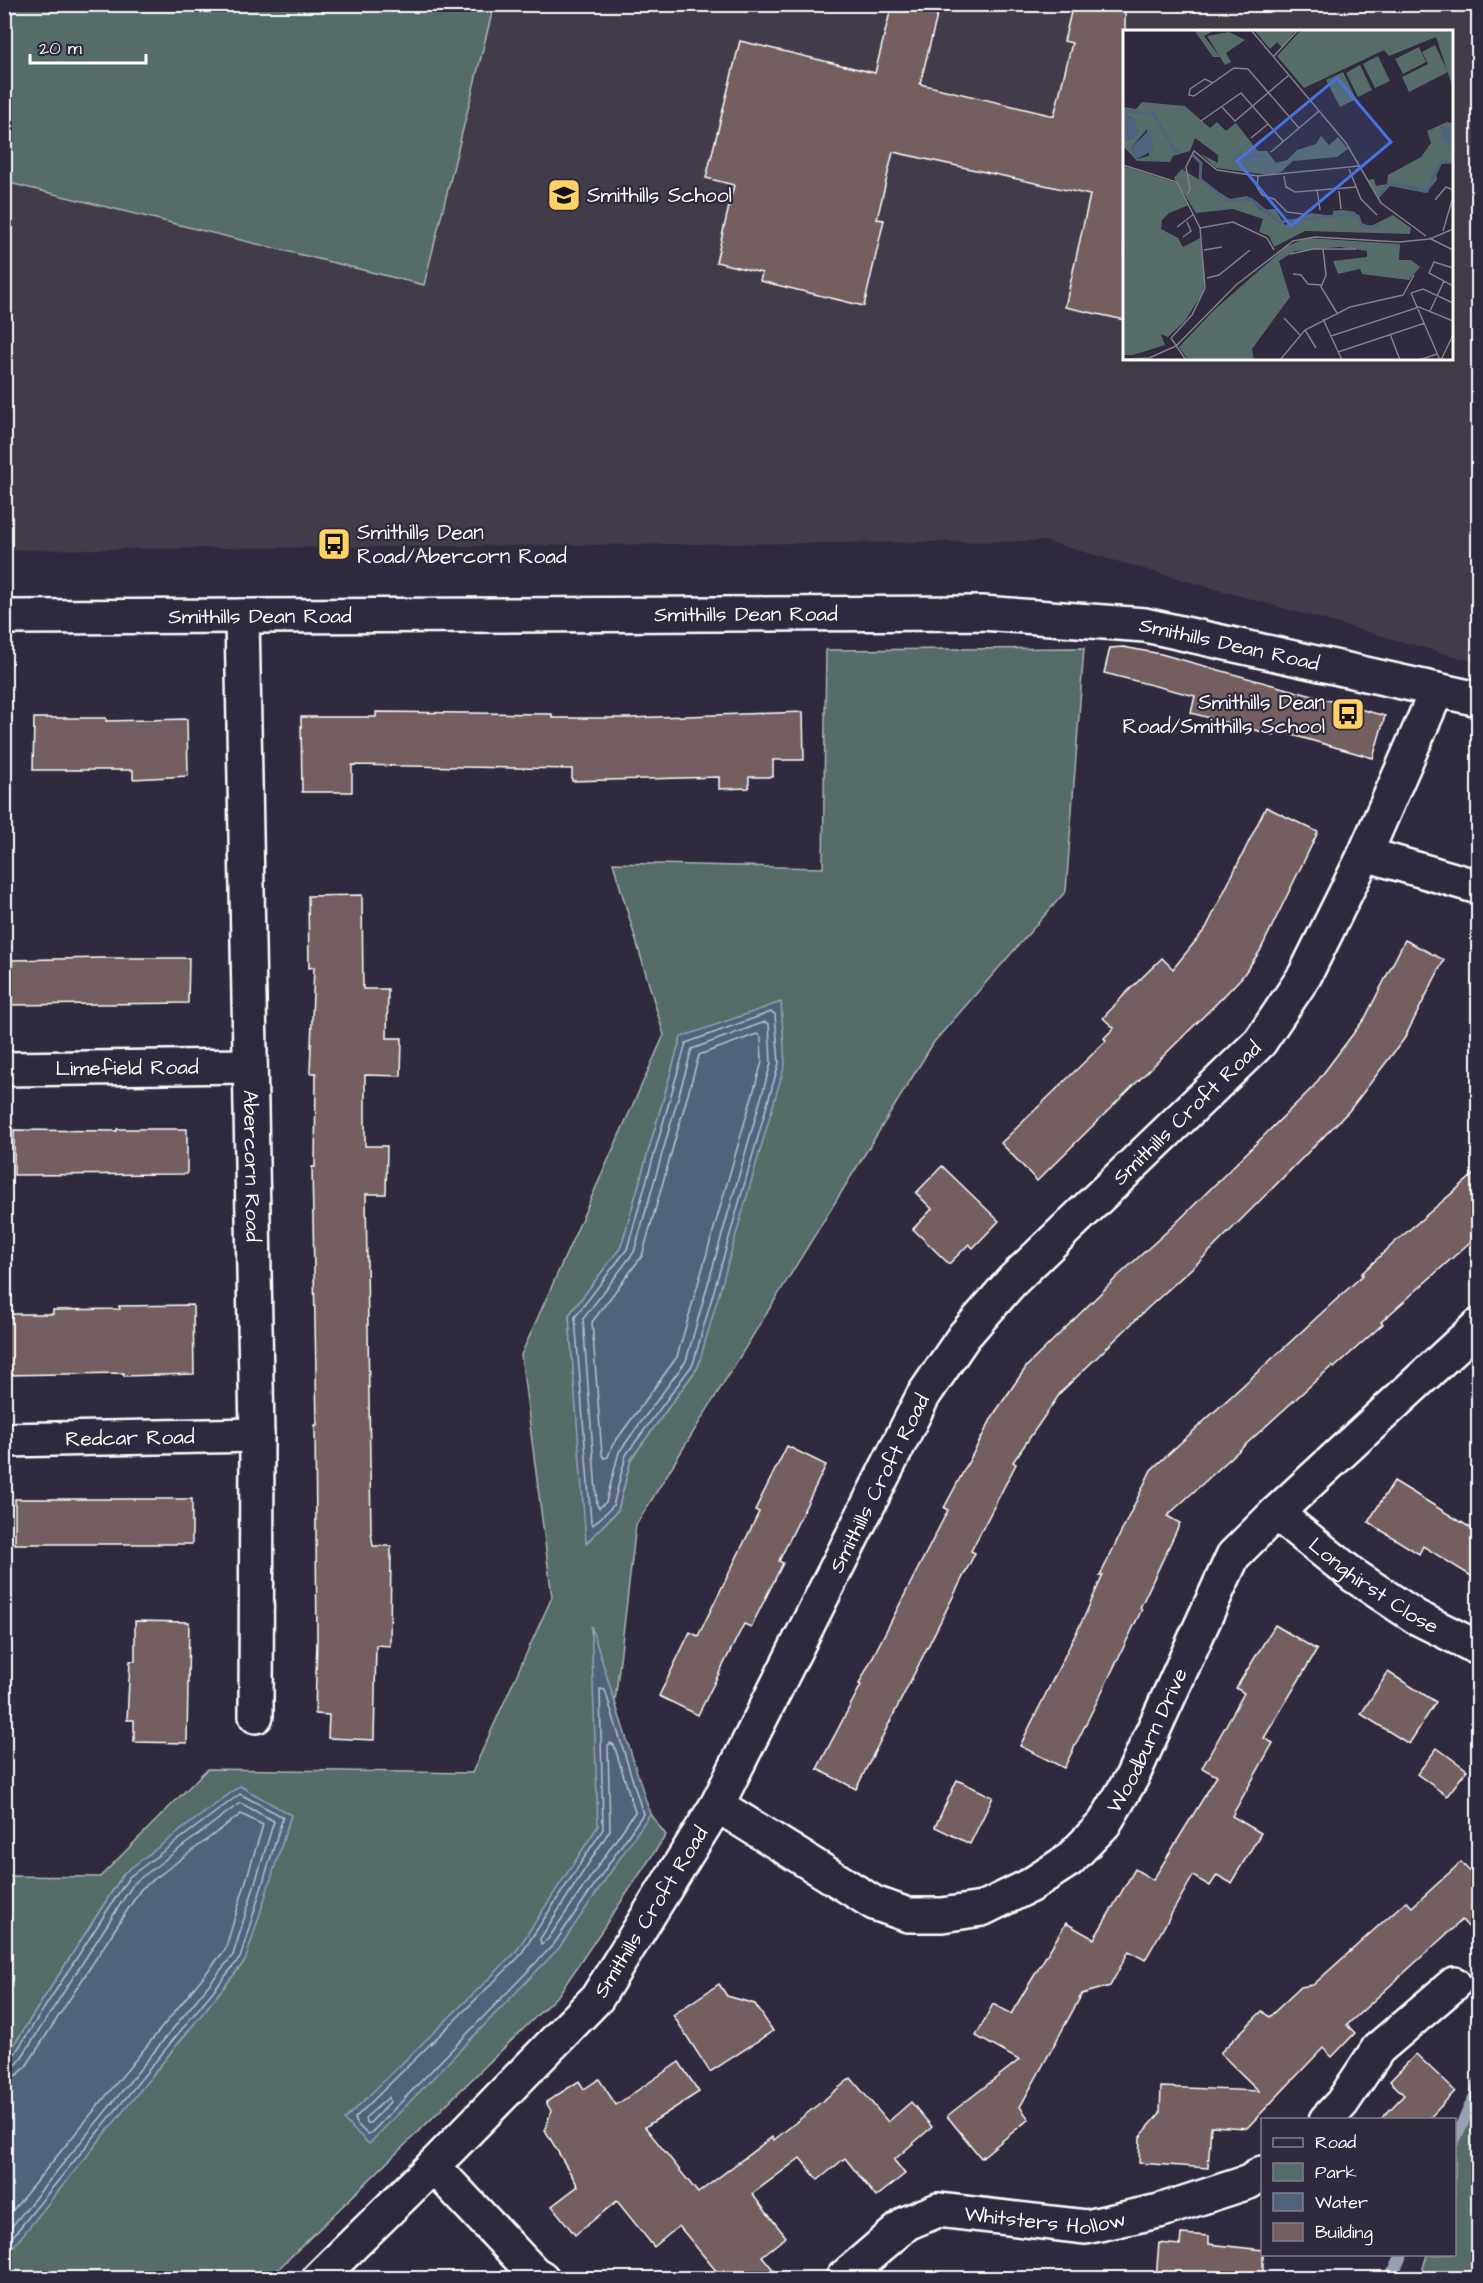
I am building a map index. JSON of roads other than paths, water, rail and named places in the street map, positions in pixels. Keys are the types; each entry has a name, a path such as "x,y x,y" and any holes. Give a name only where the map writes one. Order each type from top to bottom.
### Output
{"street":[{"name":"Smithills Dean Road","path":"4,617 982,613 1145,625 1479,699"},
{"name":"Abercorn Road","path":"242,616 257,1435 256,1716"},
{"name":"Smithills Croft Road","path":"319,2278 433,2166 597,1998 717,1805 923,1396 958,1344 1012,1281 1260,1042 1305,975 1365,854 1437,690"},
{"path":"1365,854 1479,887"},
{"name":"Limefield Road","path":"4,1069 250,1066"},
{"name":"Woodburn Drive","path":"717,1805 874,1903 908,1915 942,1915 982,1909 1029,1886 1069,1860 1104,1824 1132,1777 1233,1556 1276,1513 1479,1326"},
{"name":"Redcar Road","path":"4,1440 257,1435"},
{"name":"Longhirst Close","path":"1276,1513 1353,1575 1416,1617 1479,1648"},
{"path":"1328,2118 1342,2103 1378,2049 1447,2001"},
{"path":"433,2166 534,2273 542,2278"},
{"name":"Whitsters Hollow","path":"843,2278 906,2223 938,2210 1086,2227 1159,2211 1249,2182 1261,2174"}],"water":[{"path":"781,1002 785,1064 698,1367 631,1459 618,1510 586,1543 569,1315 621,1247 681,1037"},
{"path":"591,1626 650,1814 559,1948 369,2144 344,2120 515,1953 598,1826"},
{"path":"240,1786 291,1815 245,1961 5,2257 5,2059 124,1873"}],"waterway":[{"path":"1456,2137 1478,2089"},
{"path":"1388,2278 1401,2256"}],"place":[{"name":"Smithills School","path":"564,195"},
{"name":"Smithills Dean Road/Abercorn Road","path":"334,544"},
{"name":"Smithills Dean Road/Smithills School","path":"1348,714"}]}
